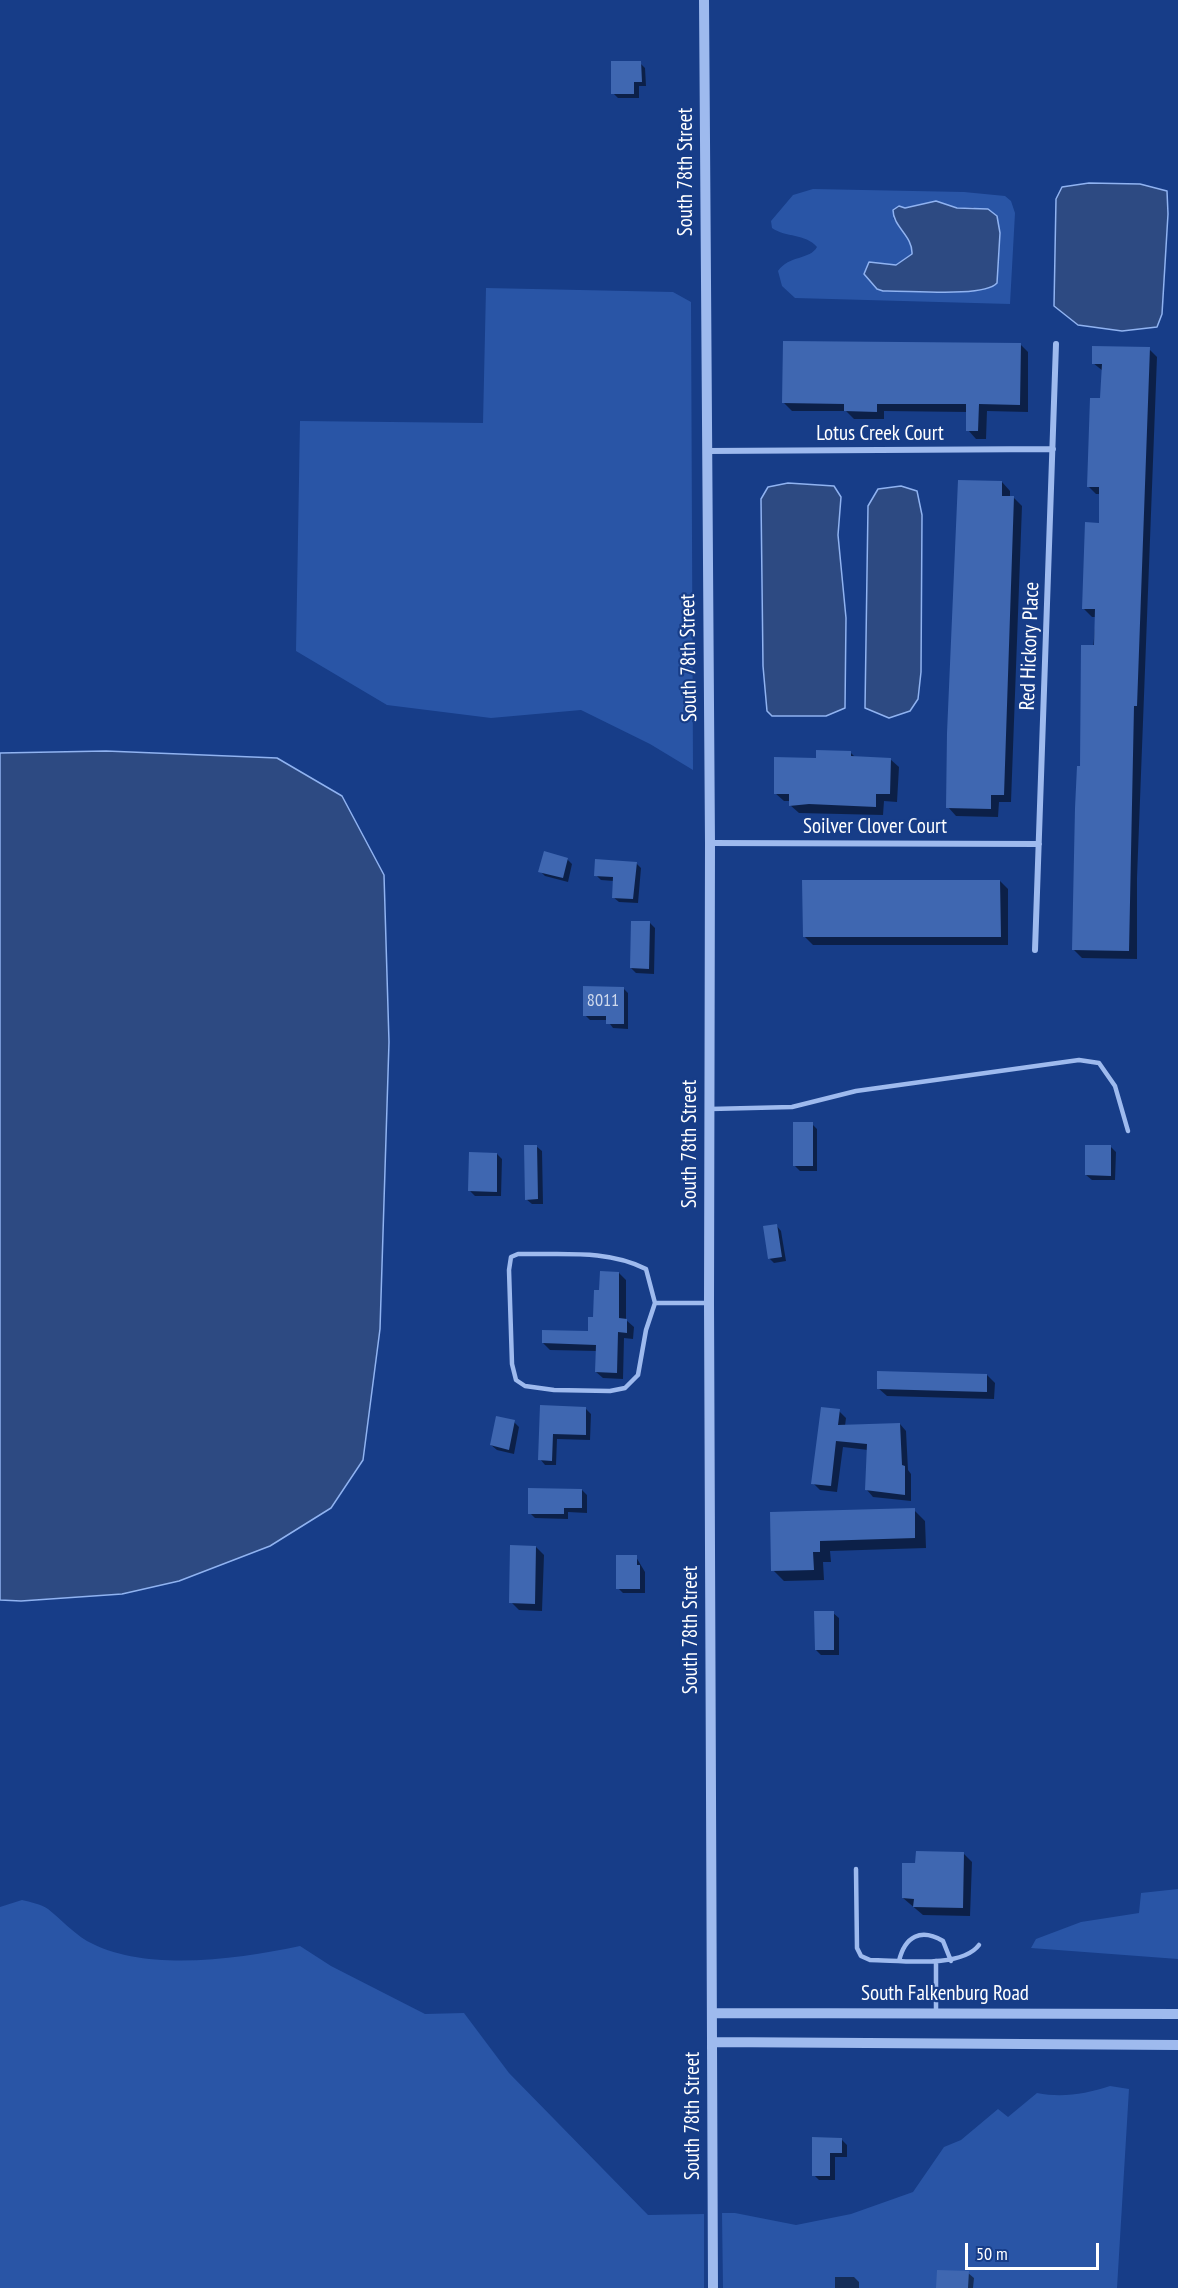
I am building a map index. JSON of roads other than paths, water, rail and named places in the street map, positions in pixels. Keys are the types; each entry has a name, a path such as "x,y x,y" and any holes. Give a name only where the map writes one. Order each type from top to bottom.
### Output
{"street":[{"name":"South 78th Street","path":"704,0 710,843 709,1303 713,2288"},
{"name":"Red Hickory Place","path":"1035,950 1056,344"},
{"name":"Lotus Creek Court","path":"706,451 1053,449"},
{"name":"Soilver Clover Court","path":"710,843 1040,844"},
{"name":"South Falkenburg Road","path":"712,2013 1178,2014"},
{"path":"712,2042 1178,2045"}],"lane":[{"path":"710,1109 792,1107 856,1090 1079,1059 1099,1063 1115,1086 1128,1131"},
{"path":"518,1254 609,1255 629,1261 646,1269 655,1303 638,1375 625,1388 610,1391 554,1390 525,1386 516,1380 512,1364 511,1257 518,1254"},
{"path":"655,1303 709,1303"},
{"path":"856,1869 857,1948 861,1956 870,1960 951,1960 974,1953 979,1946"},
{"path":"899,1960 907,1942 913,1936 923,1933 943,1941 951,1960"},
{"path":"936,1961 936,2014"}]}
